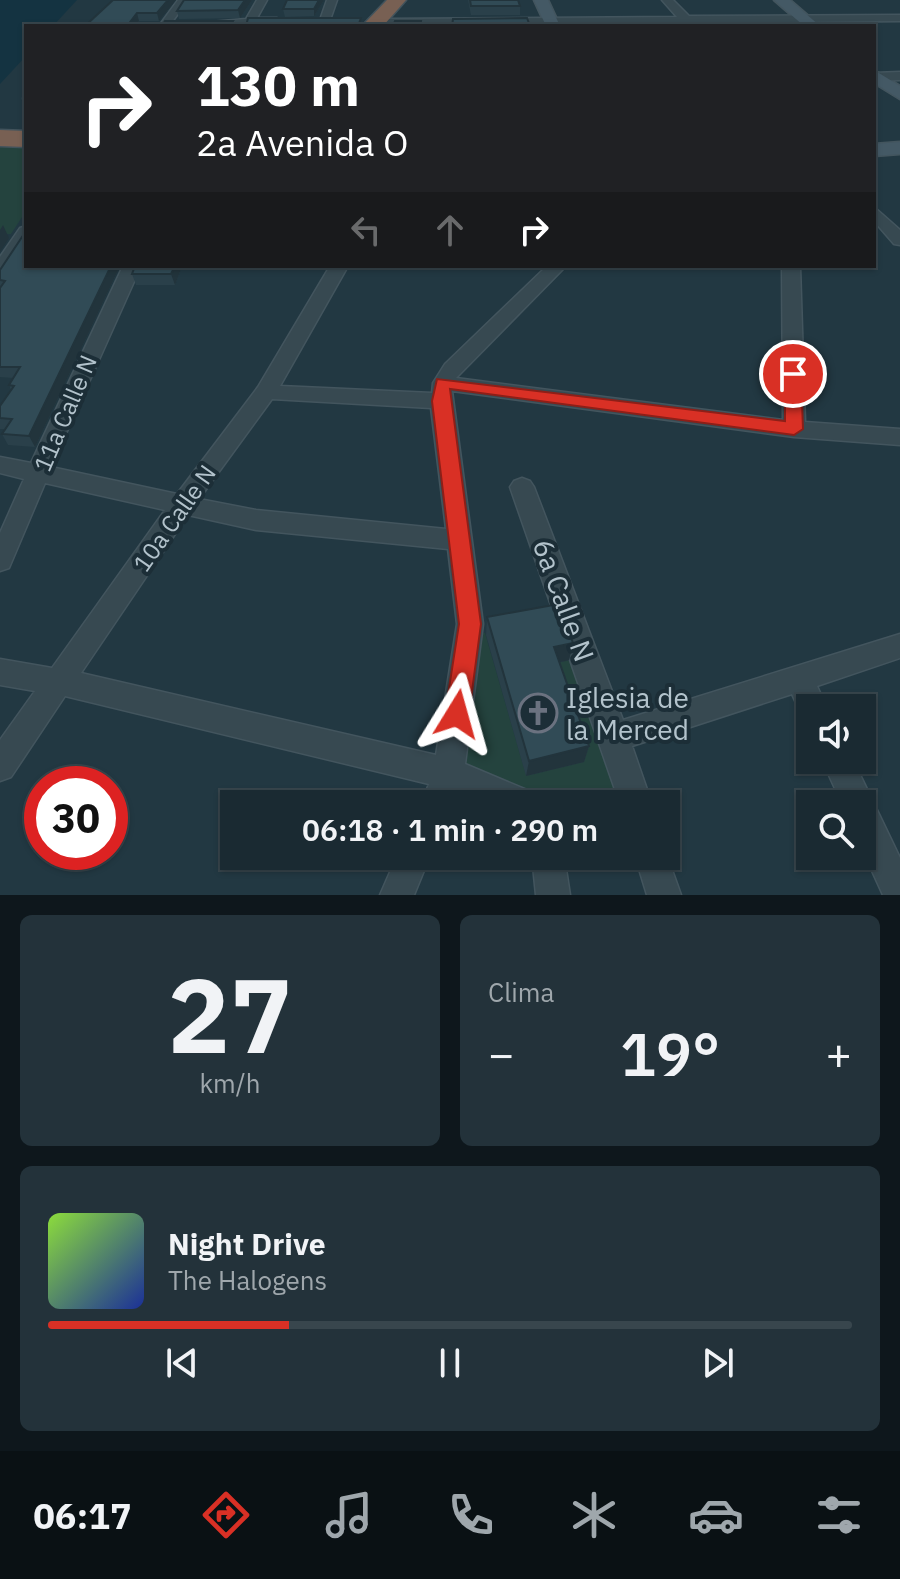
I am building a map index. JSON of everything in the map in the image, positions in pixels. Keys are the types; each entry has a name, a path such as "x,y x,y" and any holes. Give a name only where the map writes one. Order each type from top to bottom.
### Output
{"highway":[{"path":"376,23 397,0"},
{"path":"376,23 409,0"},
{"path":"0,138 24,139"}],"street":[{"path":"165,24 183,0"},
{"path":"248,24 262,0"},
{"path":"310,20 330,20 332,0"},
{"path":"525,0 534,24"},
{"path":"541,0 552,24"},
{"path":"667,0 690,24"},
{"path":"781,0 809,23"},
{"path":"376,23 809,23 900,18"},
{"path":"193,24 294,20"},
{"path":"876,76 900,76"},
{"path":"876,77 900,94"},
{"path":"876,150 900,148"},
{"path":"876,214 899,238"},
{"path":"0,269 24,234"},
{"path":"876,238 899,238"},
{"name":"11a Calle N","path":"0,561 83,367 131,268"},
{"name":"10a Calle N","path":"0,766 183,503 266,392 338,268"},
{"path":"442,790 449,773 470,624 442,392 555,268"},
{"path":"791,268 794,429"},
{"path":"266,392 442,392 794,429 900,437"},
{"path":"0,465 256,520 459,540"},
{"name":"6a Calle N","path":"522,487 564,606 616,737 632,790"},
{"path":"533,612 564,606"},
{"path":"470,624 502,618"},
{"path":"616,737 900,646"},
{"path":"0,672 60,682 449,773 490,790"},
{"path":"800,680 806,694"},
{"path":"876,843 900,895"},
{"path":"397,895 408,870"},
{"path":"550,870 553,895"},
{"path":"653,870 664,895"}],"green space":[{"path":"0,147 24,147 24,214 11,234 0,234"},
{"path":"480,633 485,633 526,775 551,664 576,659 617,790 513,790 463,771"}],"water":[{"path":"0,0 77,0 55,24 24,24 24,58 0,84"}],"building":[{"path":"113,0 168,0 157,13 137,13 129,24 87,24"},
{"path":"184,0 245,0 238,10 177,11"},
{"path":"287,0 319,0 314,9 283,9"},
{"path":"470,0 518,0 520,6 471,6"},
{"path":"248,18 361,18 359,24 246,24"},
{"path":"527,18 529,24 452,24 453,19"},
{"path":"165,21 233,21 231,24 163,24"},
{"path":"395,21 421,21 420,24 394,24"},
{"path":"24,234 24,268 110,268 29,436 2,434 12,419 0,418 0,406 14,386 9,385 20,367 0,367 0,288 5,281 0,280 0,270"},
{"path":"134,268 174,268 171,274 132,274"},
{"name":"Iglesia de la Merced","path":"559,604 573,643 554,647 589,746 529,761 487,617"}],"place":[{"name":"Iglesia de la Merced","path":"538,713"}],"route":[{"path":"457,714 470,624 441,401 443,383 794,429 793,374"}]}
